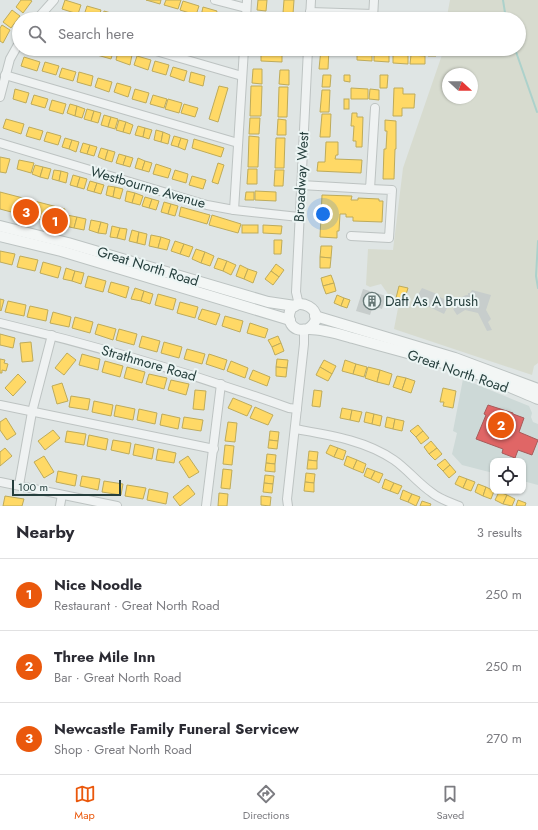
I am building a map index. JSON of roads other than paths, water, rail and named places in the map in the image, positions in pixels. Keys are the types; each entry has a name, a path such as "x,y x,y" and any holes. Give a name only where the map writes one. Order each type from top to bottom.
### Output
{"main road":[{"name":"Great North Road","path":"0,226 68,243 268,302 297,306 303,304 311,308 315,316 456,358 538,389"},
{"name":"Great North Road","path":"0,236 61,251 290,320 293,326 300,330 306,329 332,332 460,368 538,399"},
{"path":"290,320 290,312 297,306"},
{"path":"306,329 314,323 315,316"}],"street":[{"path":"45,12 54,0"},
{"path":"215,0 247,4"},
{"path":"310,12 311,0"},
{"path":"373,12 374,0"},
{"path":"0,96 12,56"},
{"path":"173,56 242,76"},
{"path":"234,210 243,56"},
{"name":"Broadway West","path":"297,306 296,292 299,217 308,56"},
{"path":"5,75 238,143"},
{"path":"370,188 375,108"},
{"name":"Westbourne Avenue","path":"0,143 189,200 234,210 299,217"},
{"path":"301,185 392,190 389,238 351,236"},
{"name":"Strathmore Road","path":"0,322 52,335 221,384 289,408 297,408"},
{"path":"288,506 287,499 306,329"},
{"path":"19,485 32,412 52,335"},
{"path":"206,506 221,384"},
{"path":"0,405 214,449"},
{"path":"295,429 327,434 374,448 396,461 432,493 458,506"},
{"path":"0,482 116,506"},
{"path":"60,506 62,494"}],"waterway":[{"path":"503,0 505,12"},
{"path":"517,56 537,112"},
{"path":"538,241 536,276 538,288"}],"place":[{"name":"Newcastle Family Funeral Servicew","path":"26,212"},
{"name":"Nice Noodle","path":"55,221"},
{"name":"Daft As A Brush","path":"372,301"},
{"name":"Three Mile Inn","path":"501,425"}]}
